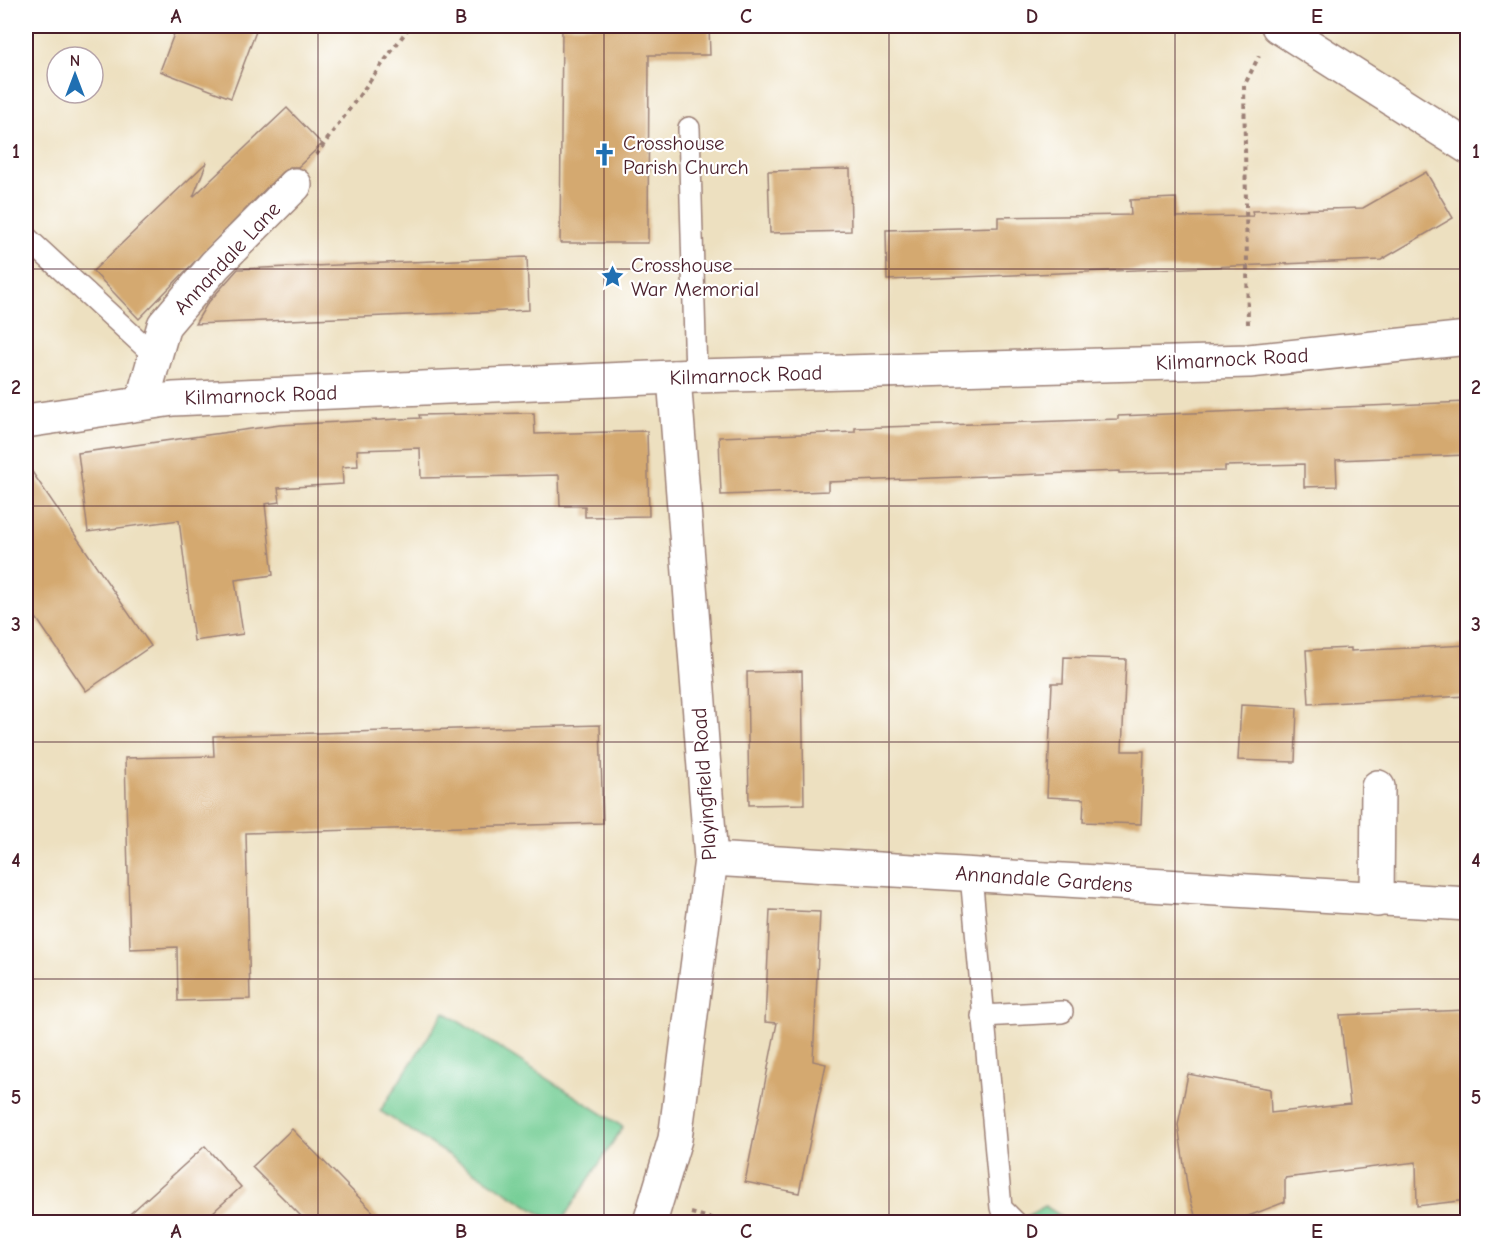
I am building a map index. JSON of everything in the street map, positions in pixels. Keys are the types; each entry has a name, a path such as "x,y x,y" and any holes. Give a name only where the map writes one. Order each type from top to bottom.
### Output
{"street":[{"path":"1271,36 1467,147"},
{"name":"Annandale Lane","path":"142,402 164,325 215,265 295,185"},
{"name":"Kilmarnock Road","path":"26,421 142,402 685,376 1249,361 1467,338"},
{"name":"Playingfield Road","path":"650,1222 675,1139 711,859 685,376"},
{"path":"1377,900 1378,787"},
{"name":"Annandale Gardens","path":"711,859 1467,904"}],"lane":[{"path":"685,376 689,128"},
{"path":"26,237 156,357"},
{"path":"971,875 1001,1208 1015,1222"},
{"path":"982,1016 1062,1012"}],"path":[{"path":"295,185 410,26"},
{"path":"1249,361 1244,86 1271,36"}],"green space":[{"path":"444,1012 623,1127 561,1222 553,1222 380,1111"},
{"path":"1045,1206 1071,1222 1016,1222"}],"building":[{"path":"177,26 258,26 231,98 160,71"},
{"name":"Crosshouse Parish Church","path":"562,26 709,26 710,55 649,55 648,243 560,243"},
{"path":"287,108 322,144 298,167 290,167 282,172 139,319 93,271 207,162 193,197"},
{"path":"850,169 851,231 770,233 768,171"},
{"path":"1426,172 1453,218 1381,260 887,280 886,230 998,227 998,217 1131,215 1130,200 1176,198 1176,217 1253,216 1252,211 1363,208"},
{"path":"527,257 529,310 195,324 207,304 238,269"},
{"path":"1467,402 1467,455 1336,460 1337,486 1304,487 1304,464 1225,466 1225,471 1119,473 1119,471 828,482 828,491 721,495 719,437 855,432 855,428 1118,419 1118,416"},
{"path":"534,413 535,434 647,431 649,516 585,517 585,506 560,506 559,475 421,478 420,448 357,450 358,466 342,467 343,484 278,488 280,502 265,504 273,575 235,580 243,634 194,641 179,520 88,532 78,453 280,425 420,418 419,415"},
{"path":"26,463 151,646 86,691 26,603"},
{"path":"1467,645 1467,696 1309,704 1306,650 1351,648 1351,651"},
{"path":"1064,657 1126,659 1122,751 1144,751 1141,824 1083,822 1084,799 1047,797 1052,683 1063,683"},
{"path":"802,671 804,804 749,805 747,672"},
{"path":"1241,705 1297,708 1295,762 1238,760"},
{"path":"600,725 603,823 246,833 250,999 178,1001 177,947 130,949 125,758 214,756 213,736"},
{"path":"770,910 820,912 813,1061 826,1064 799,1193 745,1182 777,1023 765,1022"},
{"path":"1467,1010 1467,1200 1417,1206 1416,1162 1285,1178 1285,1202 1233,1222 1197,1222 1188,1191 1178,1125 1188,1074 1270,1089 1271,1113 1350,1104 1340,1015"},
{"path":"292,1129 383,1222 307,1222 252,1167"},
{"path":"205,1146 241,1187 202,1222 121,1222"}],"place":[{"name":"Crosshouse Parish Church","path":"605,155"},
{"name":"Crosshouse War Memorial","path":"613,277"}]}
